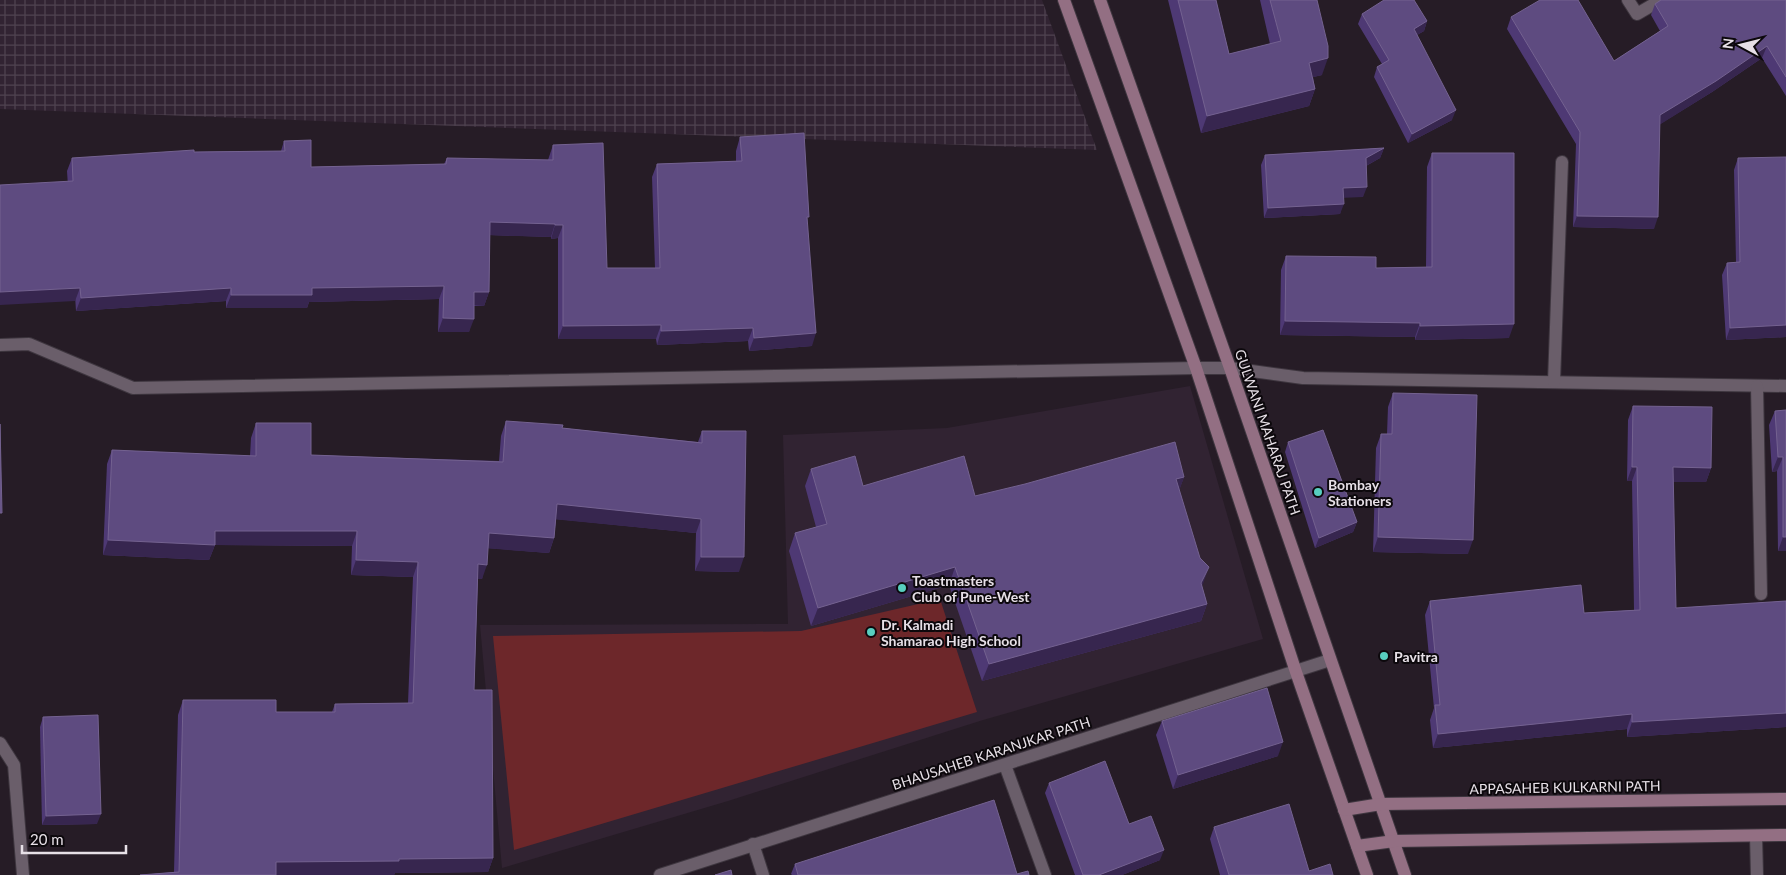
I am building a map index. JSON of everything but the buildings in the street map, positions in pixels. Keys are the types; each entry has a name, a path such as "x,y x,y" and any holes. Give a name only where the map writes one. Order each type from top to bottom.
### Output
{"street":[{"path":"1064,0 1196,368 1296,672 1367,875"},
{"name":"GULWANI MAHARAJ PATH","path":"1100,0 1230,368 1405,875"},
{"path":"1628,0 1637,14 1661,0"},
{"path":"1554,382 1562,162"},
{"path":"0,345 29,344 133,388 1196,368 1230,368 1304,378 1786,386"},
{"path":"1758,386 1761,594"},
{"name":"BHAUSAHEB KARANJKAR PATH","path":"660,875 1330,660"},
{"path":"0,743 14,766 23,875"},
{"path":"1005,765 1045,875"},
{"name":"APPASAHEB KULKARNI PATH","path":"1344,810 1381,804 1786,799"},
{"path":"1357,846 1394,841 1786,835"},
{"path":"1756,836 1758,875"},
{"path":"753,844 764,875"}],"shaded area":[{"path":"0,0 1042,0 1097,150 0,109"},
{"name":"Dr. Kalmadi Shamarao High School","path":"1190,386 1263,639 983,720 728,801 502,868 480,625 788,624 783,435 947,428"},
{"path":"940,599 977,712 514,850 493,636 801,631"}],"place":[{"name":"Bombay Stationers","path":"1318,492"},
{"name":"Toastmasters Club of Pune-West","path":"902,588"},
{"name":"Dr. Kalmadi Shamarao High School","path":"871,632"},
{"name":"Pavitra","path":"1384,656"}]}
